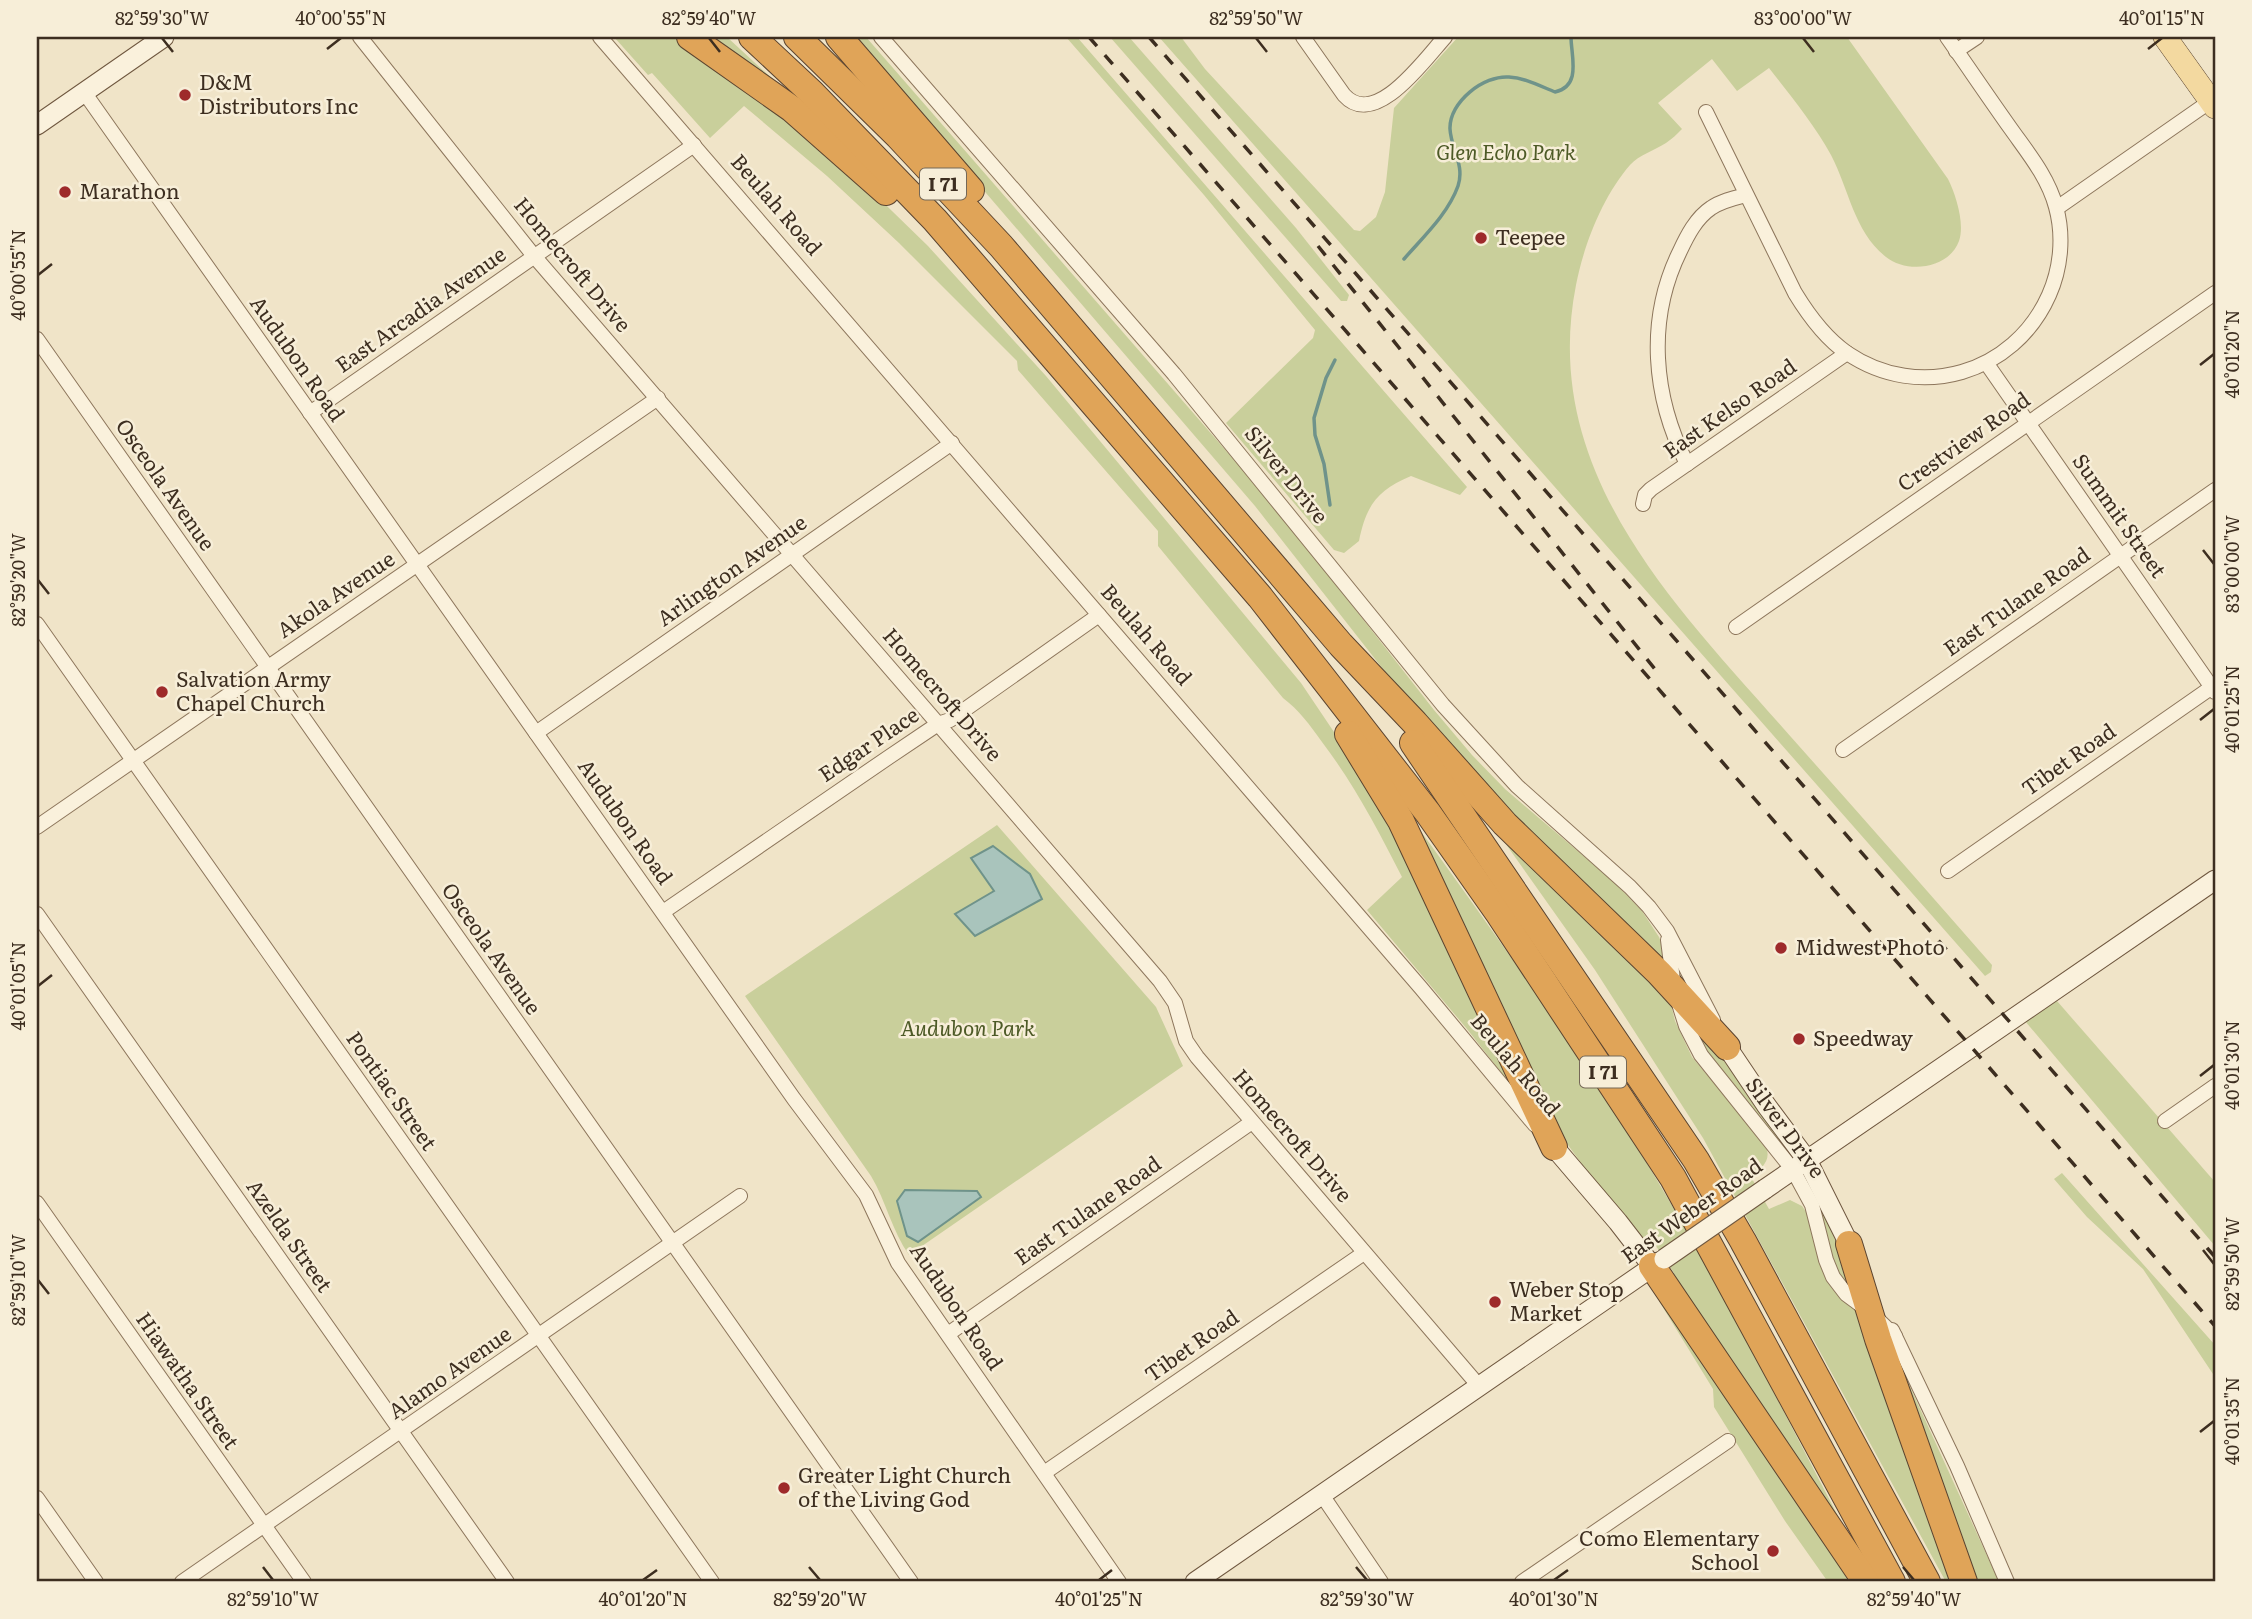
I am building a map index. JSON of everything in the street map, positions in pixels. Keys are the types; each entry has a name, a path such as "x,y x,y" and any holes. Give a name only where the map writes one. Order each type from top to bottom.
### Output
{"highway":[{"path":"690,37 792,109 919,221 1009,306"},
{"name":"I 71","path":"752,37 812,93 934,220 1009,306 1260,597 1428,813 1491,902 1673,1178 1892,1582"},
{"name":"I 71","path":"797,37 1001,246 1341,645 1452,797 1696,1160 1744,1241 1927,1582"},
{"path":"839,37 969,187 1080,339"},
{"path":"1260,597 1401,821 1554,1147"},
{"path":"1341,645 1505,824 1674,988 1727,1046"},
{"path":"1849,1244 1869,1311 1964,1582"},
{"path":"1658,1263 1866,1582"}],"main road":[{"path":"2165,37 2214,102"}],"street":[{"path":"37,125 164,37"},
{"name":"Homecroft Drive","path":"360,37 534,256 1160,981 1175,1003 1184,1036 1191,1049 1479,1386"},
{"name":"Beulah Road","path":"600,37 1421,988 1618,1222 1658,1263"},
{"name":"Silver Drive","path":"881,37 1174,374 1443,705 1517,786 1630,887 1667,931 1727,1046 1766,1105 1849,1244 1957,1466 2007,1582"},
{"path":"1303,37 1344,95 1355,104 1372,105 1388,95 1445,37"},
{"path":"1706,112 1799,300 1821,329 1847,353 1879,369 1915,377 1952,375 1987,363 2031,328 2043,308 2059,264 2060,236 2057,208 2037,165 1947,37"},
{"path":"1956,51 1977,37"},
{"name":"Audubon Road","path":"84,92 794,1099 860,1185 898,1263 1119,1582"},
{"path":"2057,208 2214,102"},
{"name":"East Arcadia Avenue","path":"310,413 695,145"},
{"path":"1687,464 1667,417 1659,384 1657,343 1662,303 1675,261 1701,216 1717,204 1746,195"},
{"name":"Crestview Road","path":"1736,626 2215,293"},
{"name":"Osceola Avenue","path":"37,339 911,1582"},
{"name":"East Kelso Road","path":"1643,504 1648,492 1847,353"},
{"name":"Summit Street","path":"1987,363 2214,688"},
{"name":"Akola Avenue","path":"37,827 658,398"},
{"name":"Arlington Avenue","path":"536,733 952,443"},
{"name":"East Tulane Road","path":"1843,750 2215,490"},
{"name":"Edgar Place","path":"663,912 939,724 950,720 1099,615"},
{"name":"Pontiac Street","path":"37,624 712,1582"},
{"name":"Tibet Road","path":"1948,871 2214,688"},
{"name":"East Weber Road","path":"1195,1582 2215,880"},
{"name":"Azelda Street","path":"37,914 507,1582"},
{"name":"Silver Drive","path":"1667,931 1674,988 1686,1027 1701,1055 1800,1165 1833,1277 1846,1294 1895,1336"},
{"path":"2165,1121 2215,1086"},
{"name":"East Tulane Road","path":"948,1334 1252,1122"},
{"name":"Alamo Avenue","path":"182,1582 740,1196"},
{"name":"Hiawatha Street","path":"37,1203 304,1582"},
{"name":"Tibet Road","path":"1044,1473 1364,1253"},
{"path":"1522,1582 1728,1441"},
{"path":"1322,1495 1381,1582"},
{"path":"37,1498 96,1582"}],"green space":[{"path":"614,37 678,37 719,64 856,176 928,246 1046,376 1301,683 1369,784 1521,1098 1367,910 1402,877 1345,774 1304,718 1283,698 1158,546 1158,531 1018,370 1017,361 899,243 827,176 744,106 710,138 652,73 648,75"},
{"path":"705,37 727,37 792,97"},
{"path":"852,37 866,37 1276,508 1472,755 1505,789 1613,881 1642,911 1664,949 1663,963 1550,860 1437,738 1255,506"},
{"path":"1066,37 1077,37 1467,487 1460,495 1411,476 1399,481 1381,493 1375,501 1365,518 1359,541 1344,553 1334,550 1226,423 1313,338 1315,330 1204,195"},
{"path":"1110,37 1129,37 1296,228 1349,295 1347,301 1341,301"},
{"name":"Glen Echo Park","path":"1159,37 1181,37 1205,69 1354,230 1360,231 1376,217 1385,192 1394,108 1458,37 1847,37 1948,179 1957,201 1960,218 1961,234 1954,250 1946,258 1927,266 1905,266 1886,257 1875,247 1859,223 1824,143 1769,68 1737,91 1712,59 1658,103 1682,129 1666,143 1642,155 1630,165 1611,191 1589,237 1576,285 1570,355 1579,420 1600,481 1630,538 1668,593 1710,645 1992,965 1991,972 1985,976"},
{"path":"1409,815 1527,981 1640,1152 1722,1295 1850,1539 1671,1280 1674,1273 1648,1234 1643,1238 1568,1145 1529,1079"},
{"name":"Audubon Park","path":"997,825 1156,1007 1183,1066 909,1255 871,1176 745,996"},
{"path":"1493,826 1669,996 1675,1021 1692,1057 1767,1148 1766,1162 1751,1177 1769,1209 1790,1200 1802,1206 1809,1216 1818,1250 1860,1311 1956,1582 1946,1582 1703,1138 1595,970"},
{"path":"2057,1001 2215,1182 2215,1246 2025,1021"},
{"path":"1689,1012 1784,1145 1780,1148 1706,1057"},
{"path":"2062,1173 2215,1345 2215,1377 2143,1269 2087,1217 2054,1179"},
{"path":"1818,1204 1842,1252 1852,1293 1832,1262"},
{"path":"1661,1297 1855,1582 1828,1582 1785,1521 1714,1407 1713,1389 1659,1301"},
{"path":"1891,1345 1999,1582 1975,1582"}],"water":[{"path":"993,846 1030,874 1042,899 975,936 955,914 994,891 971,858"},
{"path":"905,1190 977,1191 981,1197 918,1242 907,1236 897,1201"}],"waterway":[{"path":"1404,259 1442,216 1458,186 1460,171 1450,129 1455,109 1479,85 1499,78 1521,79 1555,92 1563,89 1572,77 1571,37"},
{"path":"1330,505 1314,418 1326,378 1335,360"}],"railway":[{"path":"1089,37 2215,1326"},
{"path":"1149,37 2215,1257"},
{"path":"1318,246 1658,673"}],"place":[{"name":"D&M Distributors Inc","path":"185,95"},
{"name":"Marathon","path":"65,192"},
{"name":"Teepee","path":"1481,238"},
{"name":"Salvation Army Chapel Church","path":"162,692"},
{"name":"Midwest Photo","path":"1781,948"},
{"name":"Speedway","path":"1799,1039"},
{"name":"Weber Stop Market","path":"1495,1302"},
{"name":"Greater Light Church of the Living God","path":"784,1488"},
{"name":"Como Elementary School","path":"1773,1551"}]}
